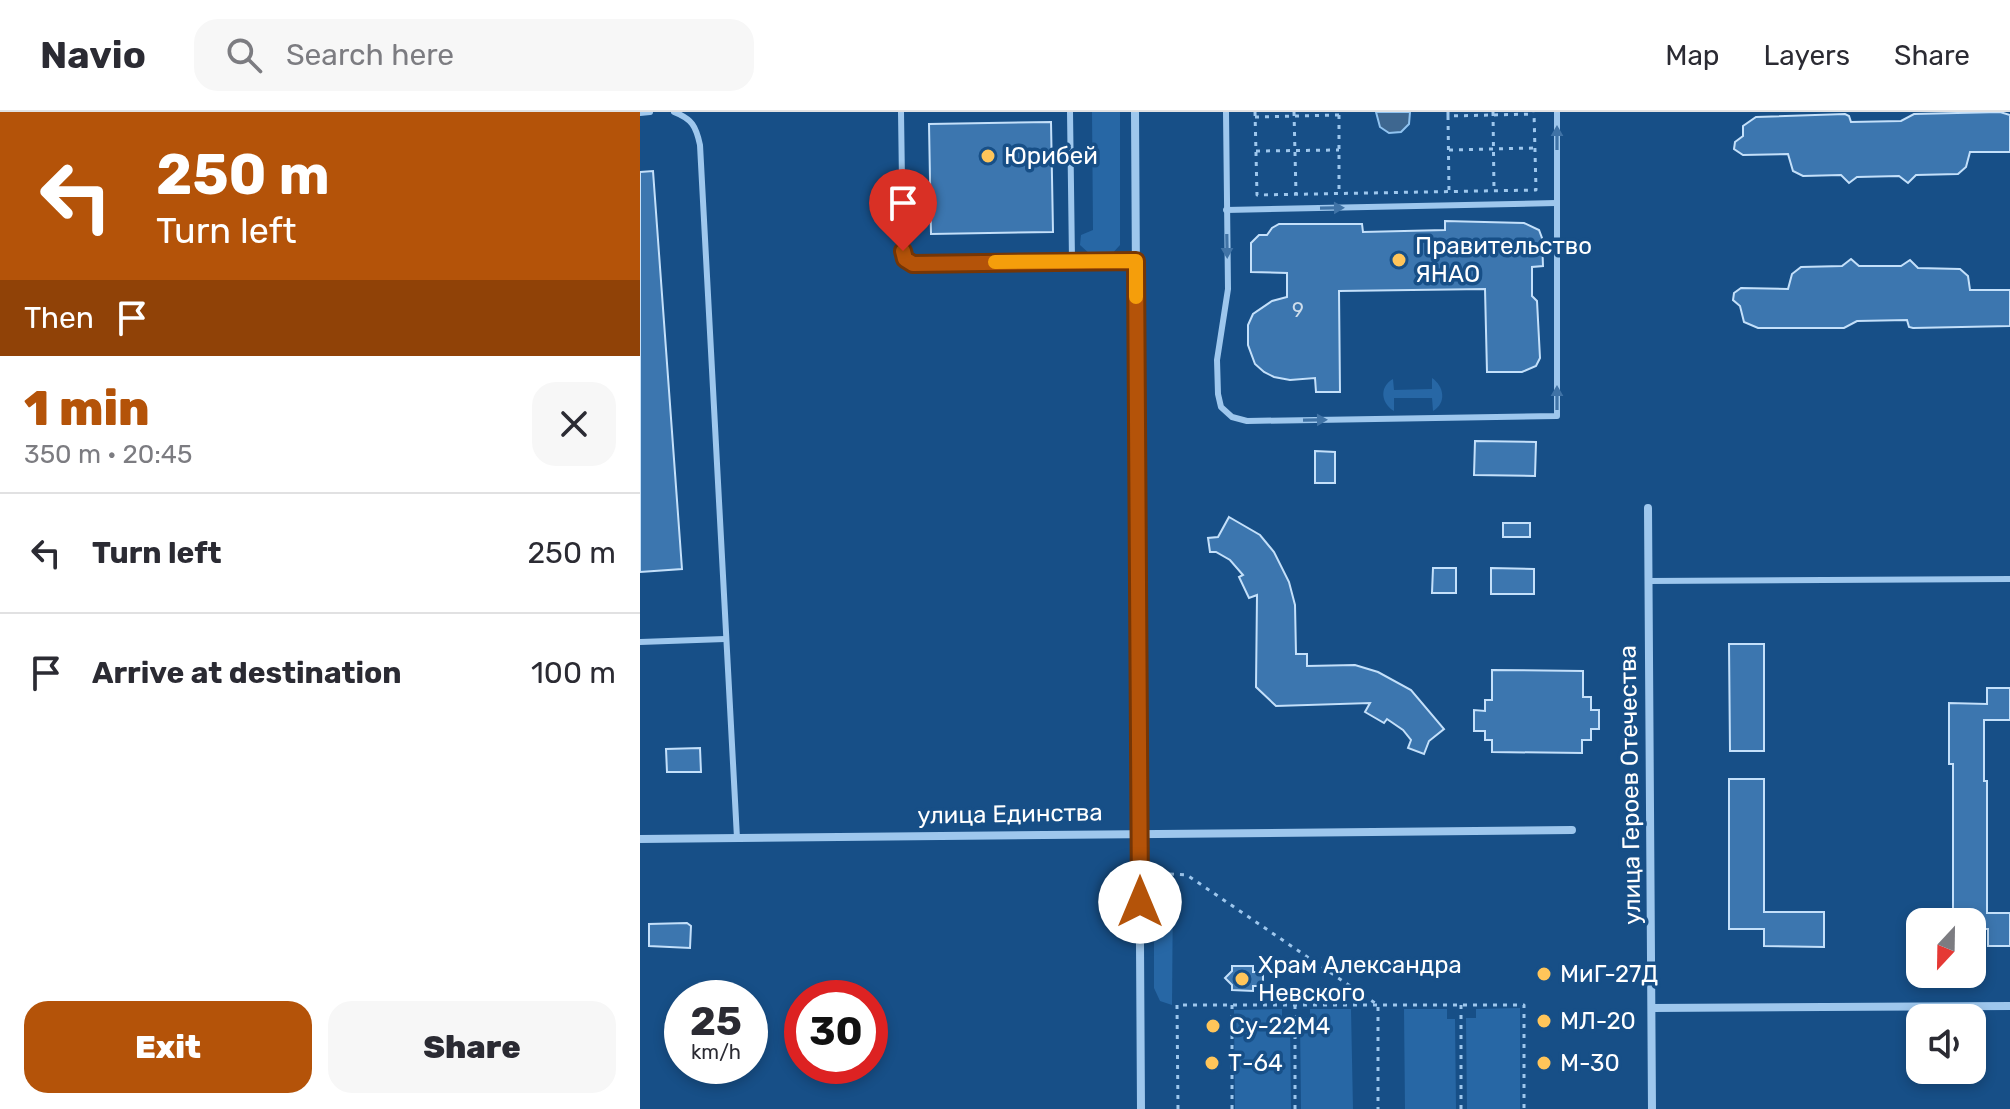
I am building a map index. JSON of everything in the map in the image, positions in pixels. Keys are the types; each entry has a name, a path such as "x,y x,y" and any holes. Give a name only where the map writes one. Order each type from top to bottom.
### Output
{"street":[{"path":"1135,112 1141,1109"},
{"name":"улица Героев Отечества","path":"1648,508 1652,1109"},
{"name":"улица Единства","path":"640,839 1572,830"},
{"path":"1652,1008 2010,1006"}],"lane":[{"path":"640,113 650,112"},
{"path":"674,112 685,116 696,126 700,145 737,838"},
{"path":"901,112 902,237 905,259 913,264 1136,261"},
{"path":"1070,112 1072,260"},
{"path":"1226,112 1228,289 1217,371 1221,407 1232,417 1247,421 1557,416 1557,112"},
{"path":"1226,210 1556,203"},
{"path":"1648,581 2010,579"},
{"path":"640,642 725,639"}],"path":[{"path":"1339,193 1339,114 1255,114 1257,195 1339,193 1449,192 1536,190 1534,113 1448,114 1449,192"},
{"path":"1294,114 1296,194"},
{"path":"1493,114 1494,191"},
{"path":"1449,150 1535,148"},
{"path":"1256,151 1339,150"},
{"path":"1113,873 1187,875 1378,1005"},
{"path":"1178,1109 1177,1005 1524,1005 1524,1109"},
{"path":"1232,1005 1232,1109"},
{"path":"1295,1005 1295,1109"},
{"path":"1378,1005 1378,1109"},
{"path":"1461,1005 1461,1109"}],"shaded area":[{"path":"1092,112 1120,112 1120,245 1110,256 1091,255 1080,245 1081,235 1093,230"},
{"path":"1376,112 1410,112 1409,124 1401,132 1389,133 1380,127"},
{"path":"1432,378 1442,394 1440,404 1433,411 1432,398 1394,398 1394,411 1386,404 1383,395 1385,386 1393,379 1394,390 1432,389"},
{"path":"1154,884 1173,884 1172,1005 1160,1001 1154,988"},
{"path":"1520,1008 1520,1109 1467,1109 1466,1018 1476,1018 1476,1009"},
{"path":"1282,1009 1282,1019 1290,1019 1291,1109 1235,1109 1234,1010"},
{"path":"1310,1009 1351,1009 1353,1109 1301,1109 1300,1019 1310,1018"},
{"path":"1404,1009 1447,1009 1447,1019 1455,1019 1456,1109 1405,1109"}],"building":[{"path":"2000,112 2010,115 2010,152 1970,152 1966,167 1958,174 1916,175 1908,183 1899,176 1857,177 1849,183 1841,175 1803,176 1793,171 1788,154 1743,155 1734,149 1735,142 1743,136 1743,126 1756,117 1845,114 1851,122 1901,121 1914,114"},
{"path":"1051,122 1053,232 931,234 929,124"},
{"path":"653,171 682,569 640,572 640,172"},
{"path":"1445,221 1524,223 1539,230 1543,266 1532,267 1532,296 1537,301 1540,358 1536,366 1522,372 1487,372 1485,289 1339,291 1340,392 1316,392 1315,378 1290,380 1274,377 1255,364 1248,345 1248,325 1253,314 1272,301 1287,297 1287,273 1251,272 1251,243 1259,235 1267,235 1279,224 1362,224 1363,232 1445,230"},
{"path":"1851,259 1859,266 1901,266 1910,260 1918,268 1960,269 1968,276 1970,290 2010,290 2010,326 1913,328 1909,327 1907,320 1857,321 1844,328 1758,328 1744,322 1740,306 1733,300 1734,293 1741,288 1788,289 1792,274 1801,267 1842,266"},
{"path":"1475,441 1536,442 1535,476 1474,475"},
{"path":"1315,451 1335,452 1335,483 1315,483"},
{"path":"1229,517 1260,535 1274,552 1289,582 1295,605 1296,654 1307,654 1307,666 1355,665 1378,672 1411,690 1444,729 1429,741 1424,754 1408,748 1411,740 1403,730 1387,719 1384,723 1365,712 1370,703 1276,706 1256,687 1257,595 1249,598 1239,577 1243,575 1230,560 1210,552 1208,538 1218,537"},
{"path":"1503,523 1530,523 1530,537 1503,537"},
{"path":"1433,568 1456,568 1456,593 1432,593"},
{"path":"1491,568 1534,569 1534,594 1491,594"},
{"path":"1729,644 1764,644 1764,751 1730,751"},
{"path":"1492,670 1583,671 1583,697 1591,697 1591,710 1599,710 1599,729 1591,729 1591,740 1582,740 1582,753 1492,752 1492,740 1485,740 1485,731 1474,731 1474,710 1485,711 1485,700 1492,700"},
{"path":"1987,688 2010,688 2010,720 1984,720 1984,781 1987,781 1987,913 2010,913 2010,946 1988,946 1986,908 1953,908 1953,764 1949,764 1949,703 1987,704"},
{"path":"700,748 701,772 667,772 666,749"},
{"path":"1729,779 1764,779 1764,912 1824,912 1824,947 1764,946 1764,929 1729,929"},
{"path":"687,923 691,926 690,948 649,946 649,924"},
{"path":"1232,966 1253,966 1253,972 1263,972 1263,986 1253,986 1253,991 1232,990 1232,985 1225,978 1232,971"}],"slow traffic":[{"path":"995,262 1136,261 1136,297"}],"place":[{"name":"Юрибей","path":"988,156"},
{"name":"Правительство ЯНАО","path":"1399,260"},
{"name":"МиГ-27Д","path":"1544,974"},
{"name":"Храм Александра Невского","path":"1242,979"},
{"name":"МЛ-20","path":"1544,1021"},
{"name":"Су-22М4","path":"1213,1026"},
{"name":"Т-64","path":"1212,1063"},
{"name":"М-30","path":"1544,1063"}],"route":[{"path":"903,251 905,259 913,264 1136,261 1140,902"}]}
